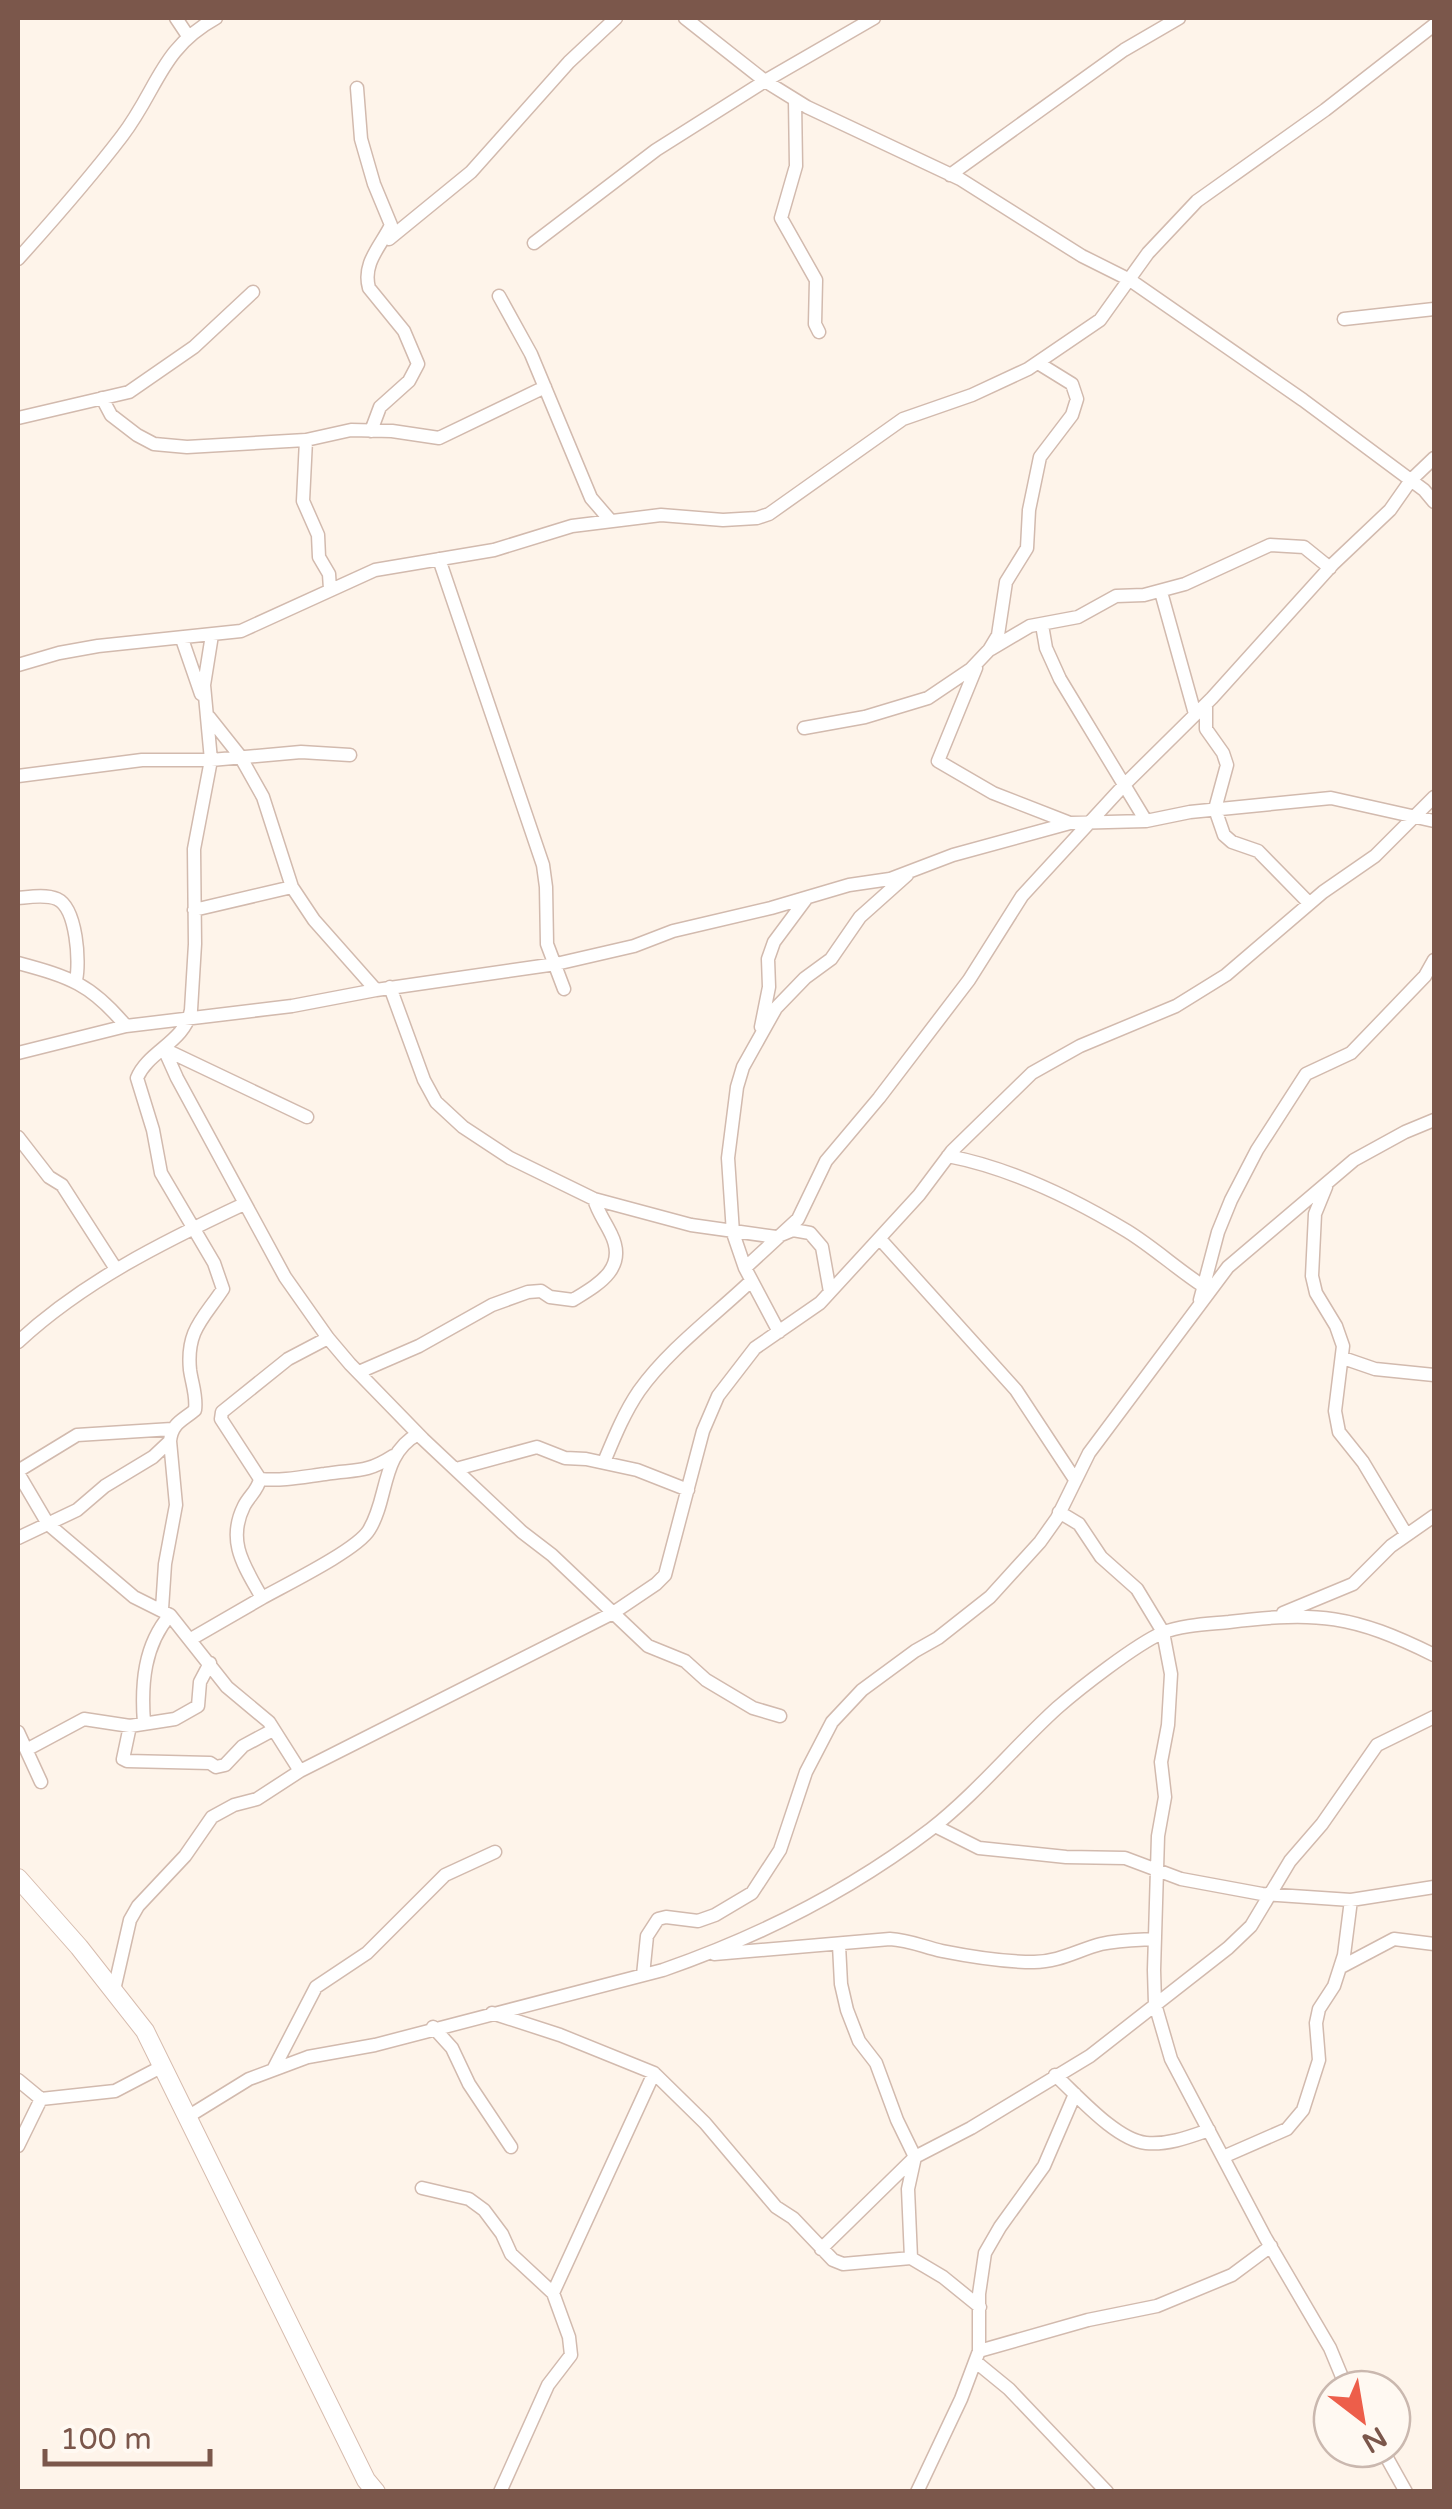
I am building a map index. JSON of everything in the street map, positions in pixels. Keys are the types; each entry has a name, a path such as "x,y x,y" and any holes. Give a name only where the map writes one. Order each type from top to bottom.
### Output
{"street":[{"path":"176,18 188,36"},
{"path":"18,259 124,134 159,70 188,36 216,18"},
{"path":"376,250 471,172 569,62 616,18"},
{"path":"684,18 765,81 830,121 950,175 1082,256 1130,280 1303,400 1411,480 1434,502"},
{"path":"534,244 656,150 874,18"},
{"path":"950,175 1124,50 1178,18"},
{"path":"18,665 59,652 98,646 240,631 375,570 494,550 572,526 661,514 743,519 770,514 903,419 972,395 1038,363 1100,320 1160,238 1197,201 1325,110 1434,25"},
{"path":"357,88 364,152 392,225 368,267 369,288 404,331 418,364 409,381 380,408 371,430"},
{"path":"795,100 796,166 781,218 816,280 815,324 819,332"},
{"path":"18,418 129,392 194,347 253,292"},
{"path":"499,296 532,354 581,476 610,520"},
{"path":"1344,319 1434,310"},
{"path":"1038,363 1072,384 1076,398 1072,415 1040,457 1029,510 1027,548 1006,582 998,635 984,655 938,762 993,793 1070,823"},
{"path":"102,398 111,415 127,429 154,444 187,447 306,440 351,430 439,438 545,387"},
{"path":"306,440 304,501 318,535 319,557 329,574 330,588"},
{"path":"604,1462 617,1429 649,1378 785,1234 810,1200 826,1161 880,1098 969,980 1022,896 1330,568 1390,510 1411,480 1434,458"},
{"path":"804,728 865,718 928,698 1030,626 1078,617 1116,596 1161,592 1270,545 1304,547 1330,568"},
{"path":"439,559 543,865 547,944 564,988"},
{"path":"1161,592 1195,714"},
{"path":"1042,625 1046,648 1060,678 1146,822"},
{"path":"18,1538 77,1510 105,1486 153,1457 195,1410 192,1340 198,1320 223,1289 214,1263 157,1165 154,1130 137,1078 138,1072 178,1036 190,1016 194,849 210,760 204,685 212,635"},
{"path":"182,639 213,725 240,756 263,797 292,887 314,920 383,989 424,1080 446,1113 510,1158 594,1198 734,1233 810,1233 822,1247 830,1292"},
{"path":"1206,704 1206,729 1227,765 1215,809 1218,823 1232,842 1258,851 1309,903"},
{"path":"18,776 142,760 350,754"},
{"path":"18,1053 126,1026 292,1006 556,964 909,873 953,855 1070,823 1146,822 1215,809 1331,798 1434,821"},
{"path":"114,1990 130,1920 138,1906 185,1856 219,1810 257,1799 300,1771 613,1613 665,1575 694,1457 718,1396 754,1348 820,1303 919,1195 948,1156 1032,1073 1080,1046 1188,998 1226,974 1309,903 1375,856 1434,798"},
{"path":"779,1332 748,1275 734,1233 728,1158 737,1087 776,1008 832,958 860,917 909,873"},
{"path":"194,910 292,887"},
{"path":"18,898 58,899 68,908 79,966 76,980"},
{"path":"759,1039 769,987 768,959 774,942 806,898"},
{"path":"1198,1307 1231,1200 1257,1150 1306,1074 1351,1053 1425,976 1434,960"},
{"path":"18,963 76,980 102,997 126,1026"},
{"path":"164,1048 307,1118"},
{"path":"164,1048 285,1277 328,1338 359,1372 418,1434 648,1646 685,1661 706,1680 752,1708 780,1716"},
{"path":"643,1975 647,1936 658,1919 698,1921 752,1893 780,1850 818,1744 849,1702 990,1596 1040,1542 1074,1478 1228,1267 1375,1147 1434,1120"},
{"path":"18,1137 49,1177 62,1184 116,1269"},
{"path":"948,1156 976,1161 1078,1206 1130,1233 1203,1286"},
{"path":"1330,1180 1315,1214 1312,1276 1316,1294 1341,1337 1343,1358 1335,1411 1340,1432 1363,1462 1406,1534"},
{"path":"359,1372 419,1346 508,1299 541,1291 550,1298 573,1300 606,1278 619,1254 594,1198"},
{"path":"18,1342 69,1298 116,1269 244,1204"},
{"path":"880,1239 1016,1390 1074,1478"},
{"path":"262,1598 237,1553 236,1536 245,1504 260,1485 260,1479 221,1419 222,1412 288,1359 328,1338"},
{"path":"1343,1358 1374,1369 1434,1375"},
{"path":"191,1639 368,1533 396,1454 418,1434"},
{"path":"171,1435 77,1435 18,1472 48,1524 134,1598 166,1612 227,1687 255,1707 300,1771"},
{"path":"171,1435 176,1505 164,1564 166,1612 150,1642 142,1704 123,1759 216,1767 273,1730"},
{"path":"456,1468 537,1447 564,1458 604,1462 688,1490"},
{"path":"260,1479 279,1481 326,1473 356,1473 396,1454"},
{"path":"1059,1512 1079,1524 1102,1557 1137,1589 1163,1632 1171,1674 1161,1762 1165,1797 1158,1836 1155,2004 1172,2059 1339,2369"},
{"path":"1276,1616 1352,1584 1406,1534 1434,1516"},
{"path":"189,2116 274,2068 308,2057 376,2045 490,2012 643,1975 707,1954 862,1878 936,1826 1060,1705 1163,1632 1276,1616 1338,1618 1380,1630 1434,1655"},
{"path":"28,1749 84,1719 137,1725 175,1720 190,1713 198,1706 200,1682 210,1663"},
{"path":"821,2248 915,2156 971,2128 1090,2056 1228,1948 1251,1926 1290,1861 1322,1824 1378,1745 1434,1717"},
{"path":"18,1732 41,1782"},
{"path":"936,1826 979,1848 1124,1858 1181,1879 1269,1895 1350,1900 1434,1887"},
{"path":"274,2068 316,1987 367,1954 444,1874 495,1852"},
{"path":"18,1878 145,2032 371,2488"},
{"path":"1223,2157 1287,2128 1303,2110 1319,2060 1319,2009 1334,1986 1344,1955 1350,1900"},
{"path":"707,1954 906,1940 938,1950 1037,1962 1066,1958 1118,1941 1155,1939"},
{"path":"1339,1969 1394,1940 1434,1944"},
{"path":"839,1945 847,2010 859,2041 876,2063 915,2156 908,2189 911,2258"},
{"path":"490,2012 654,2072 705,2123 776,2207 793,2218 833,2260 843,2264 911,2258 980,2307"},
{"path":"434,2027 452,2048 470,2084 512,2146"},
{"path":"18,2080 41,2098 115,2091 163,2066"},
{"path":"500,2492 548,2385 571,2355 569,2337 553,2293 654,2072"},
{"path":"1055,2075 1133,2140 1172,2142 1209,2130"},
{"path":"917,2492 977,2356 985,2253 1044,2166 1075,2094"},
{"path":"18,2146 41,2098"},
{"path":"422,2188 469,2200 484,2210 512,2254 553,2293"},
{"path":"977,2356 1088,2320 1156,2306 1232,2275 1270,2246"},
{"path":"977,2356 1107,2492"},
{"path":"1393,2469 1406,2492"}]}
